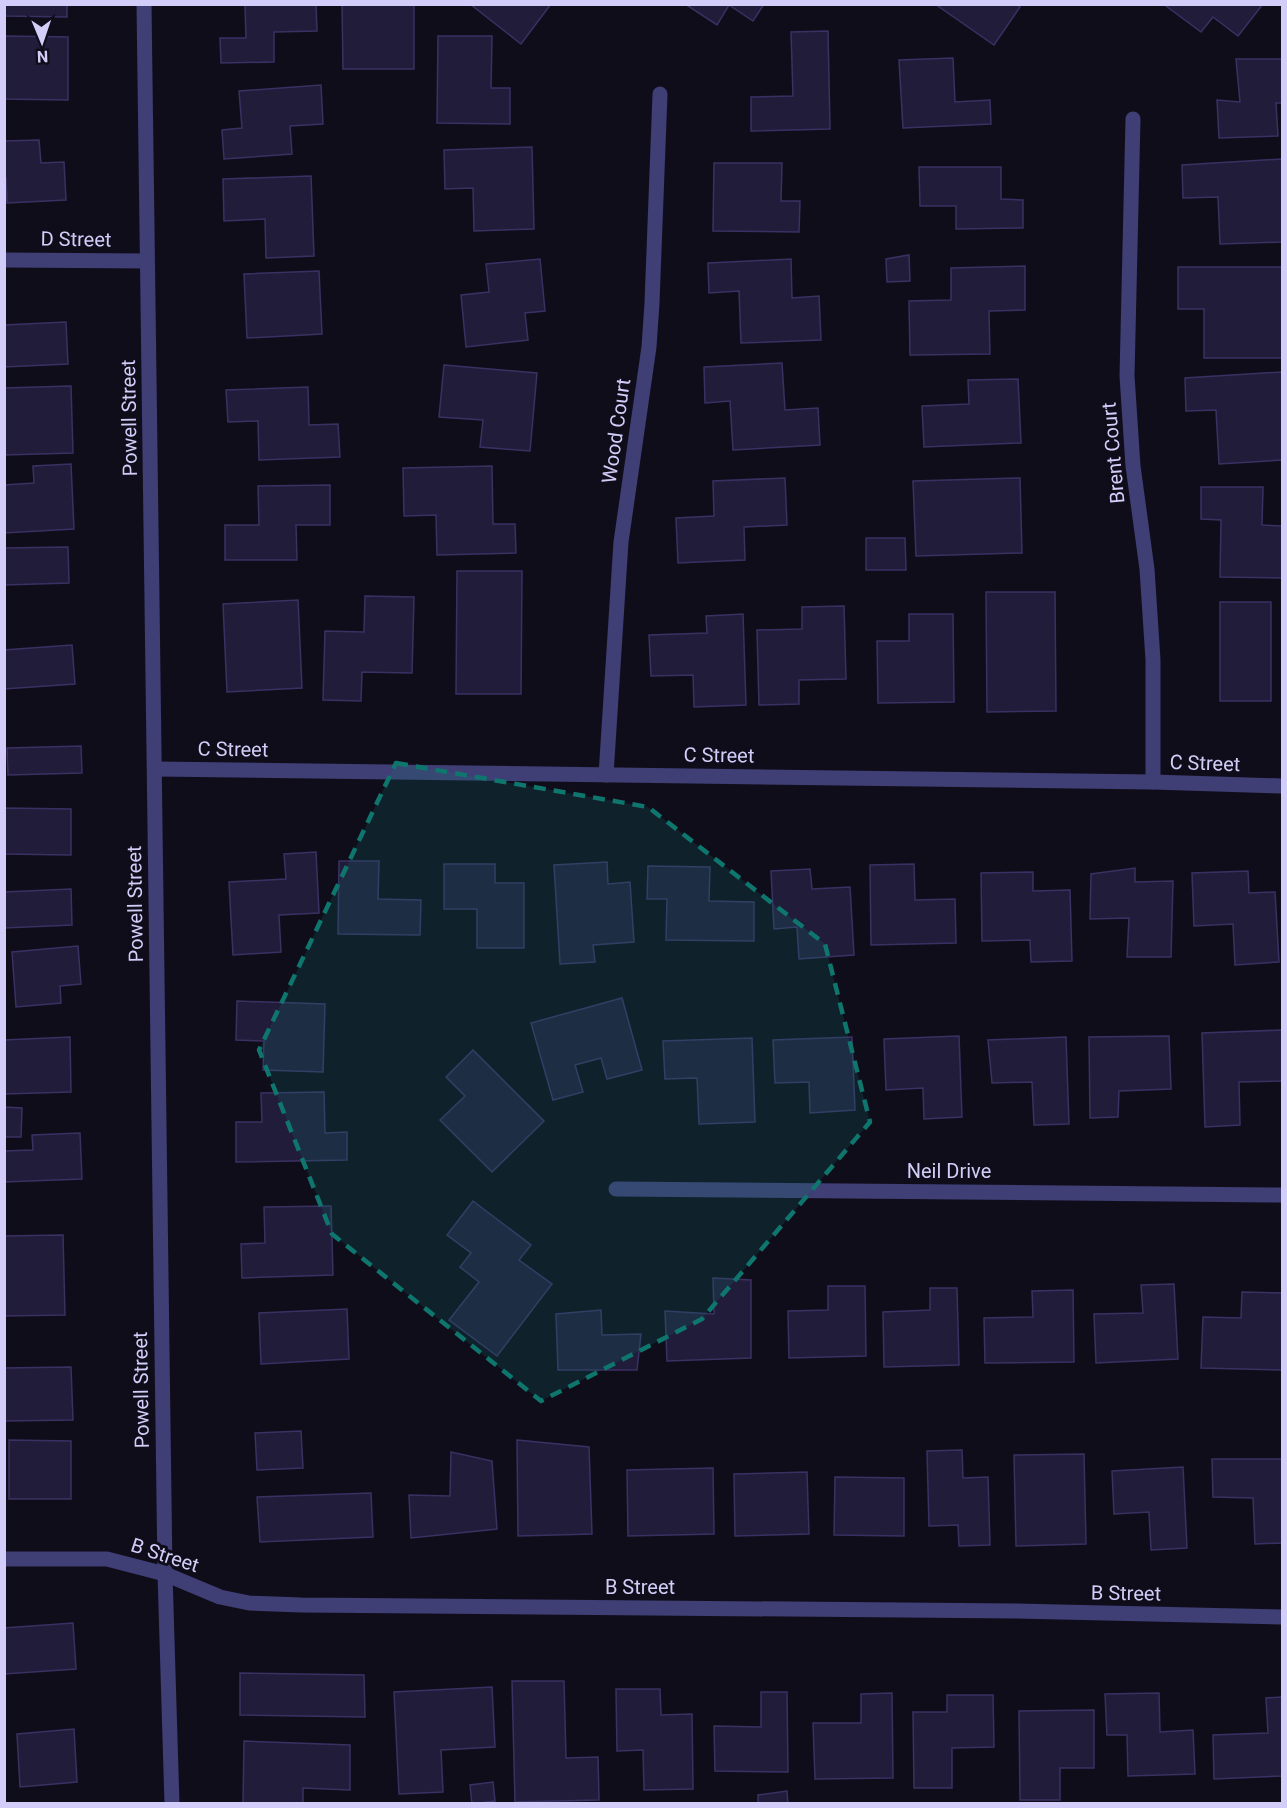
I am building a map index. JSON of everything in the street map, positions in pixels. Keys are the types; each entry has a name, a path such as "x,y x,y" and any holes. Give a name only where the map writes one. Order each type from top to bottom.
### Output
{"street":[{"name":"Powell Street","path":"144,4 165,1574 172,1803"},
{"name":"Wood Court","path":"606,775 621,542 649,347 660,94"},
{"name":"Brent Court","path":"1133,118 1127,376 1133,466 1147,570 1153,660 1153,782"},
{"name":"D Street","path":"4,260 147,261"},
{"name":"C Street","path":"154,769 1153,782 1282,786"},
{"name":"Neil Drive","path":"616,1189 1282,1195"},
{"name":"B Street","path":"4,1559 107,1559 165,1574 220,1597 249,1602 301,1605 992,1611 1282,1617"}],"highlighted area":[{"path":"396,763 648,807 825,944 870,1122 702,1319 541,1401 332,1234 259,1050"}],"building":[{"path":"4,4 67,4 67,17 4,16"},
{"path":"245,4 316,4 317,31 274,32 274,62 221,63 220,38 246,38"},
{"path":"342,4 414,4 414,69 343,69"},
{"path":"470,4 551,4 521,44"},
{"path":"685,4 764,4 753,21 729,5 717,25"},
{"path":"935,4 1016,4 1020,7 994,45"},
{"path":"1168,4 1263,4 1238,36 1213,17 1201,32 1166,6"},
{"path":"828,31 830,129 751,131 751,97 793,96 791,32"},
{"path":"4,36 68,37 68,100 4,99"},
{"path":"438,36 492,36 491,88 510,88 510,124 437,123"},
{"path":"953,58 955,102 990,100 991,124 903,128 899,60"},
{"path":"1236,59 1282,59 1282,103 1276,103 1278,136 1219,138 1217,100 1240,102"},
{"path":"321,85 323,124 290,126 292,154 224,159 222,130 242,128 239,91"},
{"path":"39,140 41,163 64,162 66,200 7,203 4,141"},
{"path":"532,147 534,229 474,231 473,188 445,189 444,150"},
{"path":"1282,159 1282,242 1220,244 1218,197 1183,198 1182,165"},
{"path":"714,163 782,163 781,201 800,201 799,232 713,231"},
{"path":"919,167 1001,167 1001,199 1023,200 1023,228 956,229 956,206 920,206"},
{"path":"311,176 314,256 266,258 265,219 224,221 223,179"},
{"path":"909,255 910,281 887,282 886,259"},
{"path":"540,259 545,311 525,313 528,340 466,347 461,295 489,292 486,264"},
{"path":"791,259 792,298 819,296 821,340 741,343 739,291 709,293 708,263"},
{"path":"1025,266 1025,310 989,311 990,354 910,355 909,301 951,300 951,268"},
{"path":"1178,267 1282,267 1282,358 1204,358 1204,309 1178,309"},
{"path":"319,271 322,334 247,338 244,274"},
{"path":"66,322 68,364 4,367 4,325"},
{"path":"782,363 785,410 818,408 820,445 733,450 730,401 705,403 704,367"},
{"path":"444,365 537,373 530,451 480,447 483,420 439,417"},
{"path":"1282,372 1282,460 1219,464 1216,410 1186,411 1185,378"},
{"path":"1018,379 1021,443 924,447 922,406 969,404 968,380"},
{"path":"71,386 73,453 4,455 4,388"},
{"path":"308,387 309,425 338,424 340,457 259,460 258,421 228,422 226,390"},
{"path":"71,464 74,529 4,533 4,485 34,483 33,466"},
{"path":"492,466 493,524 515,524 516,553 437,555 436,515 404,516 403,468"},
{"path":"785,478 787,525 744,527 745,560 678,563 676,518 714,516 713,481"},
{"path":"1020,478 1022,553 916,556 913,481"},
{"path":"330,485 330,525 296,525 297,560 225,560 225,525 259,525 258,486"},
{"path":"1201,487 1263,487 1262,525 1282,526 1282,578 1220,577 1221,520 1201,519"},
{"path":"866,538 905,538 906,570 866,570"},
{"path":"68,547 69,583 4,585 4,548"},
{"path":"457,571 522,571 521,694 456,694"},
{"path":"986,592 1055,592 1056,711 987,712"},
{"path":"365,596 414,597 412,673 362,672 361,701 323,700 325,631 364,632"},
{"path":"298,600 302,688 227,692 223,604"},
{"path":"1220,602 1271,602 1271,701 1220,701"},
{"path":"844,606 846,679 799,680 799,704 759,705 757,630 802,629 802,607"},
{"path":"743,614 746,705 694,707 693,675 651,676 649,635 707,633 706,616"},
{"path":"909,614 953,614 954,702 878,703 877,641 909,641"},
{"path":"72,645 75,684 4,689 4,650"},
{"path":"81,746 82,773 8,775 7,748"},
{"path":"4,808 71,809 71,855 4,854"},
{"path":"316,852 319,913 279,915 281,952 233,955 229,882 286,879 284,854"},
{"path":"339,861 379,861 378,899 421,900 420,935 338,934"},
{"path":"607,862 608,884 630,882 634,942 593,945 595,962 560,964 554,865"},
{"path":"444,864 495,864 495,883 524,883 524,948 477,948 477,909 444,909"},
{"path":"914,864 915,900 955,899 956,943 871,945 870,865"},
{"path":"648,866 710,867 709,901 754,902 754,941 666,940 667,899 647,899"},
{"path":"1135,868 1135,882 1173,881 1171,957 1127,957 1129,918 1090,919 1091,874"},
{"path":"810,869 812,889 850,887 854,955 799,959 797,927 774,929 771,871"},
{"path":"1248,871 1249,893 1275,892 1279,962 1235,965 1233,924 1194,926 1192,873"},
{"path":"1033,872 1033,891 1070,890 1072,961 1031,962 1030,940 982,941 981,873"},
{"path":"71,889 72,925 4,928 4,892"},
{"path":"78,946 81,984 60,986 61,1003 16,1007 12,952"},
{"path":"622,998 642,1070 607,1079 601,1058 575,1065 583,1092 553,1100 531,1023"},
{"path":"237,1001 325,1004 323,1072 263,1070 264,1041 236,1040"},
{"path":"1282,1030 1282,1081 1239,1082 1240,1125 1205,1127 1202,1033"},
{"path":"959,1036 962,1117 924,1119 923,1088 886,1090 884,1039"},
{"path":"1169,1036 1171,1089 1119,1091 1118,1117 1090,1118 1089,1037"},
{"path":"70,1037 71,1092 4,1094 4,1040"},
{"path":"852,1037 855,1110 810,1113 809,1082 775,1083 773,1040"},
{"path":"1066,1037 1069,1124 1034,1125 1032,1082 992,1083 988,1040"},
{"path":"752,1038 755,1122 699,1124 697,1078 665,1079 663,1041"},
{"path":"473,1050 544,1121 492,1172 440,1120 465,1096 446,1077"},
{"path":"324,1092 325,1133 347,1132 347,1160 236,1162 236,1122 262,1122 261,1093"},
{"path":"4,1107 22,1108 21,1137 4,1137"},
{"path":"80,1133 82,1179 4,1182 4,1151 33,1150 32,1135"},
{"path":"473,1201 531,1245 519,1260 552,1284 497,1356 449,1320 479,1282 460,1267 471,1253 447,1235"},
{"path":"331,1206 333,1275 242,1278 241,1244 265,1243 264,1207"},
{"path":"63,1235 65,1315 4,1316 4,1236"},
{"path":"713,1278 751,1280 751,1358 667,1361 665,1311 714,1314"},
{"path":"1174,1284 1178,1359 1096,1363 1094,1314 1143,1313 1141,1285"},
{"path":"828,1286 865,1286 866,1356 789,1358 788,1311 828,1310"},
{"path":"930,1288 957,1288 959,1365 884,1367 883,1312 930,1310"},
{"path":"1073,1290 1074,1362 985,1363 984,1318 1033,1317 1032,1291"},
{"path":"1242,1292 1282,1293 1282,1370 1201,1368 1203,1317 1241,1318"},
{"path":"347,1309 349,1359 261,1364 259,1313"},
{"path":"601,1310 602,1335 641,1334 637,1370 558,1370 556,1314"},
{"path":"71,1367 73,1420 4,1421 4,1368"},
{"path":"301,1431 303,1468 257,1470 255,1433"},
{"path":"9,1440 71,1441 71,1499 9,1499"},
{"path":"517,1440 589,1447 592,1534 518,1536"},
{"path":"962,1450 963,1478 988,1477 990,1545 959,1546 958,1525 929,1526 927,1451"},
{"path":"451,1452 492,1461 497,1529 411,1538 409,1495 450,1496"},
{"path":"1084,1454 1086,1544 1016,1546 1014,1455"},
{"path":"1212,1459 1282,1459 1282,1543 1255,1544 1253,1498 1213,1497"},
{"path":"1183,1467 1187,1548 1151,1550 1149,1512 1114,1514 1112,1471"},
{"path":"713,1468 714,1534 628,1536 627,1470"},
{"path":"807,1472 809,1534 735,1536 734,1474"},
{"path":"835,1477 904,1478 904,1536 834,1535"},
{"path":"371,1493 373,1537 260,1542 257,1497"},
{"path":"73,1623 76,1669 4,1674 4,1628"},
{"path":"240,1673 364,1675 365,1717 240,1715"},
{"path":"512,1681 564,1681 566,1758 598,1757 599,1800 515,1802"},
{"path":"492,1687 495,1747 441,1750 443,1792 399,1794 394,1692"},
{"path":"616,1689 660,1689 661,1715 692,1714 693,1789 644,1790 643,1750 617,1751"},
{"path":"761,1692 787,1692 788,1772 715,1771 714,1726 761,1727"},
{"path":"892,1693 893,1778 815,1779 813,1723 861,1723 861,1694"},
{"path":"1159,1693 1160,1732 1193,1730 1195,1774 1128,1776 1127,1735 1107,1735 1105,1694"},
{"path":"947,1695 993,1695 994,1747 952,1748 952,1788 914,1788 913,1712 947,1712"},
{"path":"1282,1697 1282,1776 1214,1779 1213,1735 1268,1733 1266,1698"},
{"path":"1094,1710 1094,1768 1060,1768 1060,1800 1020,1800 1019,1711"},
{"path":"74,1729 77,1782 20,1787 17,1734"},
{"path":"244,1741 350,1745 350,1790 303,1788 303,1804 243,1804"},
{"path":"493,1782 495,1801 472,1804 470,1785"},
{"path":"787,1791 788,1804 758,1804 758,1795"}]}
